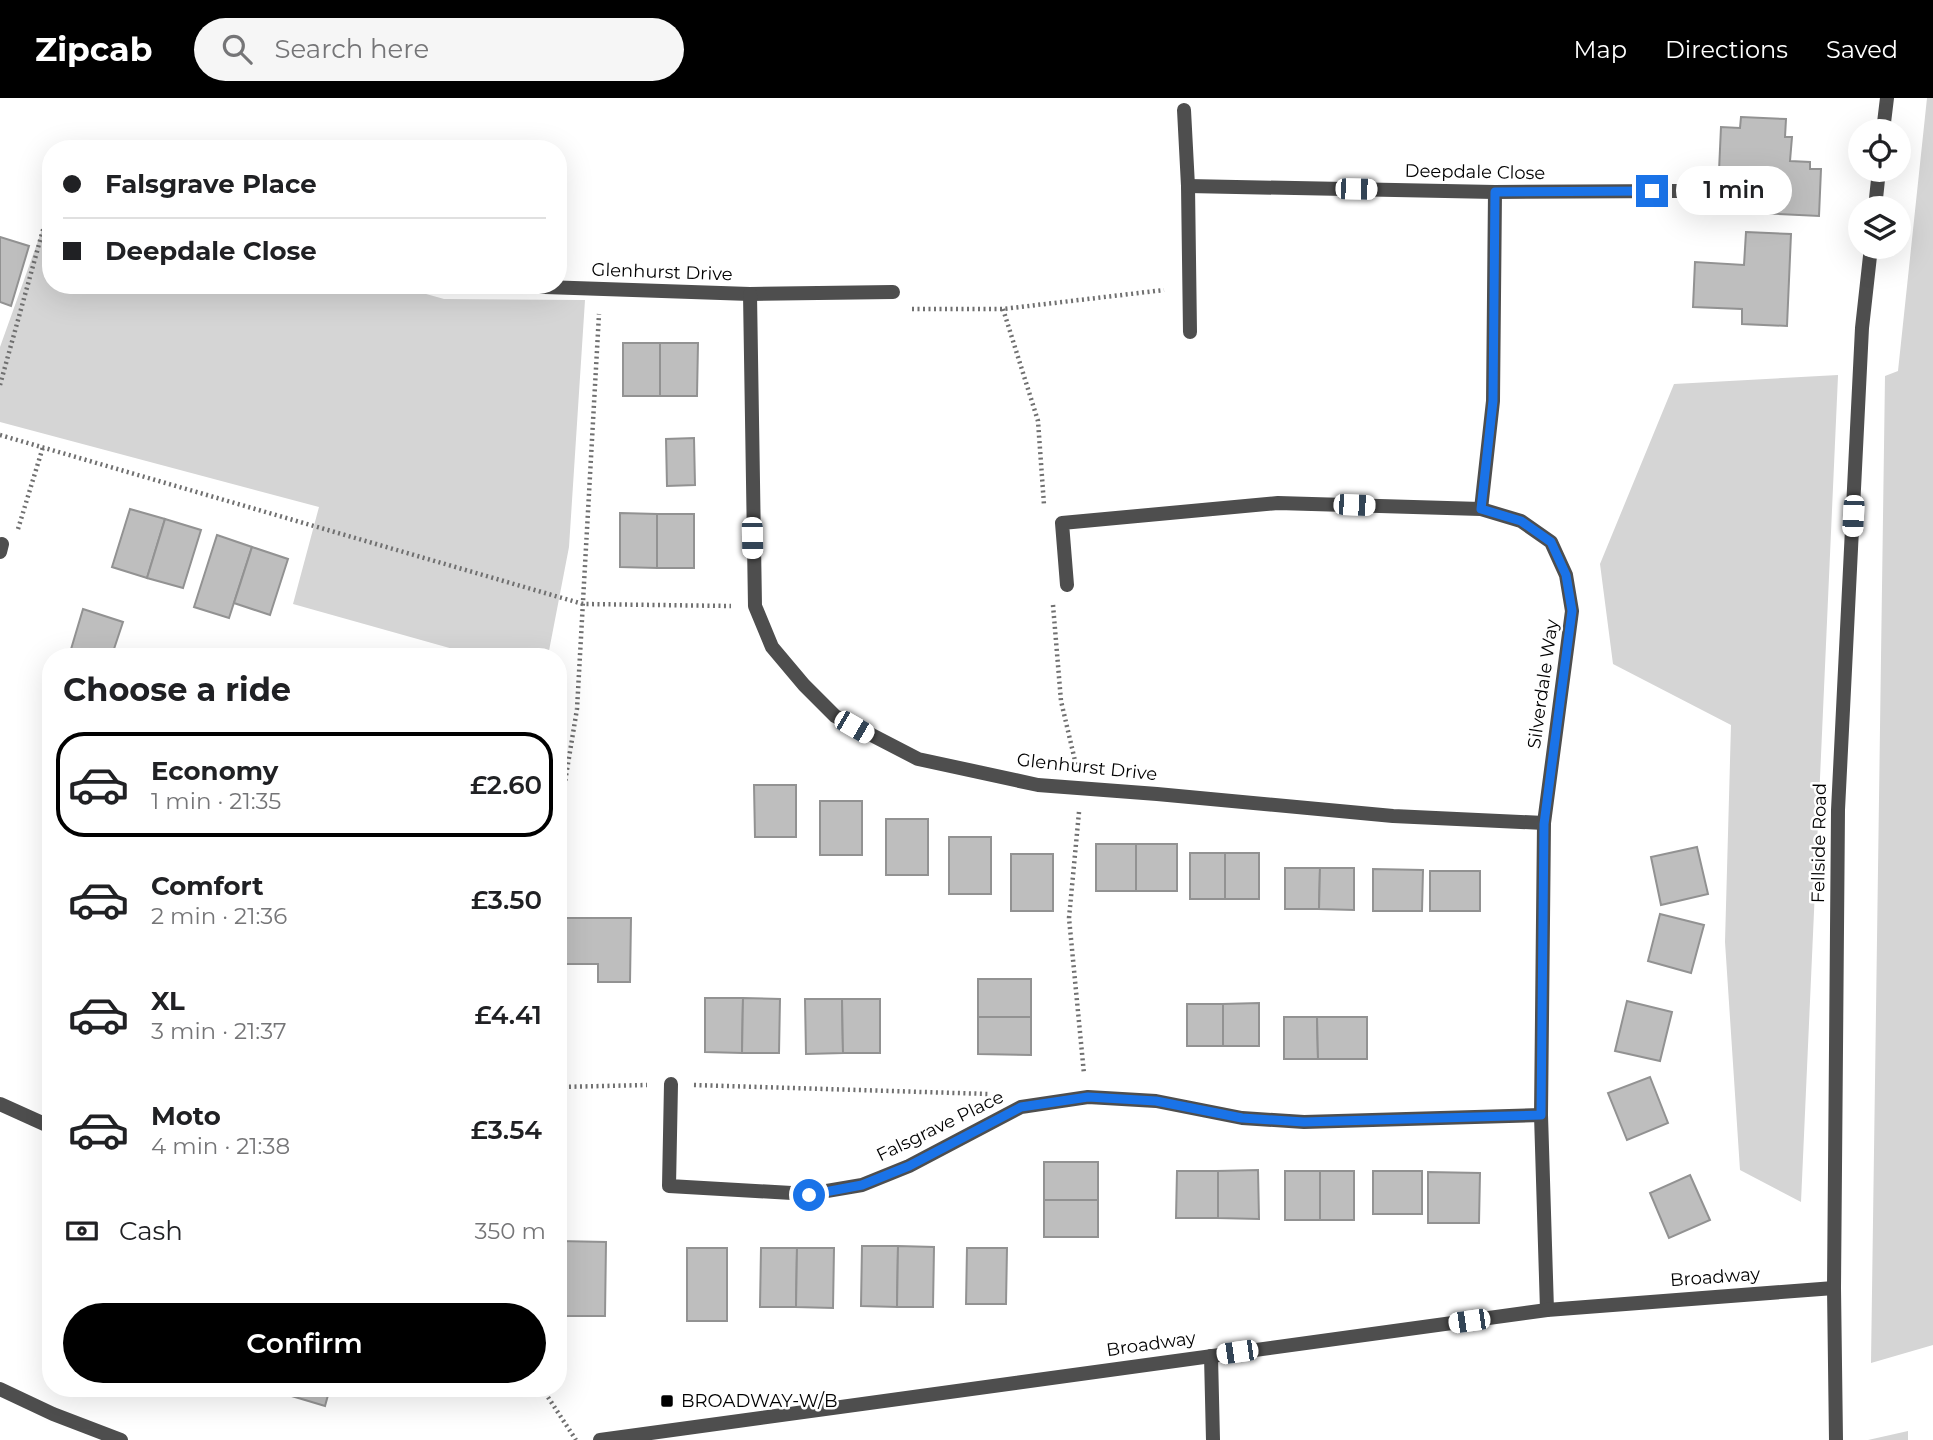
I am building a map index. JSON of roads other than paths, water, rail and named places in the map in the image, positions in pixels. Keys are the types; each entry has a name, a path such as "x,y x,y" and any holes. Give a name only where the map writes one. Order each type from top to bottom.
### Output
{"street":[{"path":"1884,119 1886,98"},
{"path":"1184,110 1190,332"},
{"name":"Deepdale Close","path":"1188,186 1495,192 1678,191"},
{"path":"1481,509 1493,401 1495,192"},
{"name":"Fellside Road","path":"1836,1440 1834,1287 1838,810 1862,328 1870,259"},
{"name":"Glenhurst Drive","path":"567,288 750,294 893,292"},
{"name":"Glenhurst Drive","path":"750,294 755,606 772,647 835,716 918,759 1038,785 1393,816 1544,824"},
{"name":"Silverdale Way","path":"1067,585 1062,523 1278,503 1481,509 1521,521 1551,542 1566,575 1572,611 1544,824 1541,1115 1547,1310"},
{"name":"Falsgrave Place","path":"671,1084 669,1186 809,1195 862,1185 909,1166 1021,1107 1088,1097 1156,1101 1242,1118 1304,1122 1541,1115"},
{"path":"0,1104 42,1123"},
{"name":"Broadway","path":"600,1440 1547,1310 1834,1287"},
{"path":"1211,1356 1213,1440"},
{"path":"0,1389 53,1414 121,1440"}],"place":[{"name":"BROADWAY-W/B","path":"667,1401"}]}
